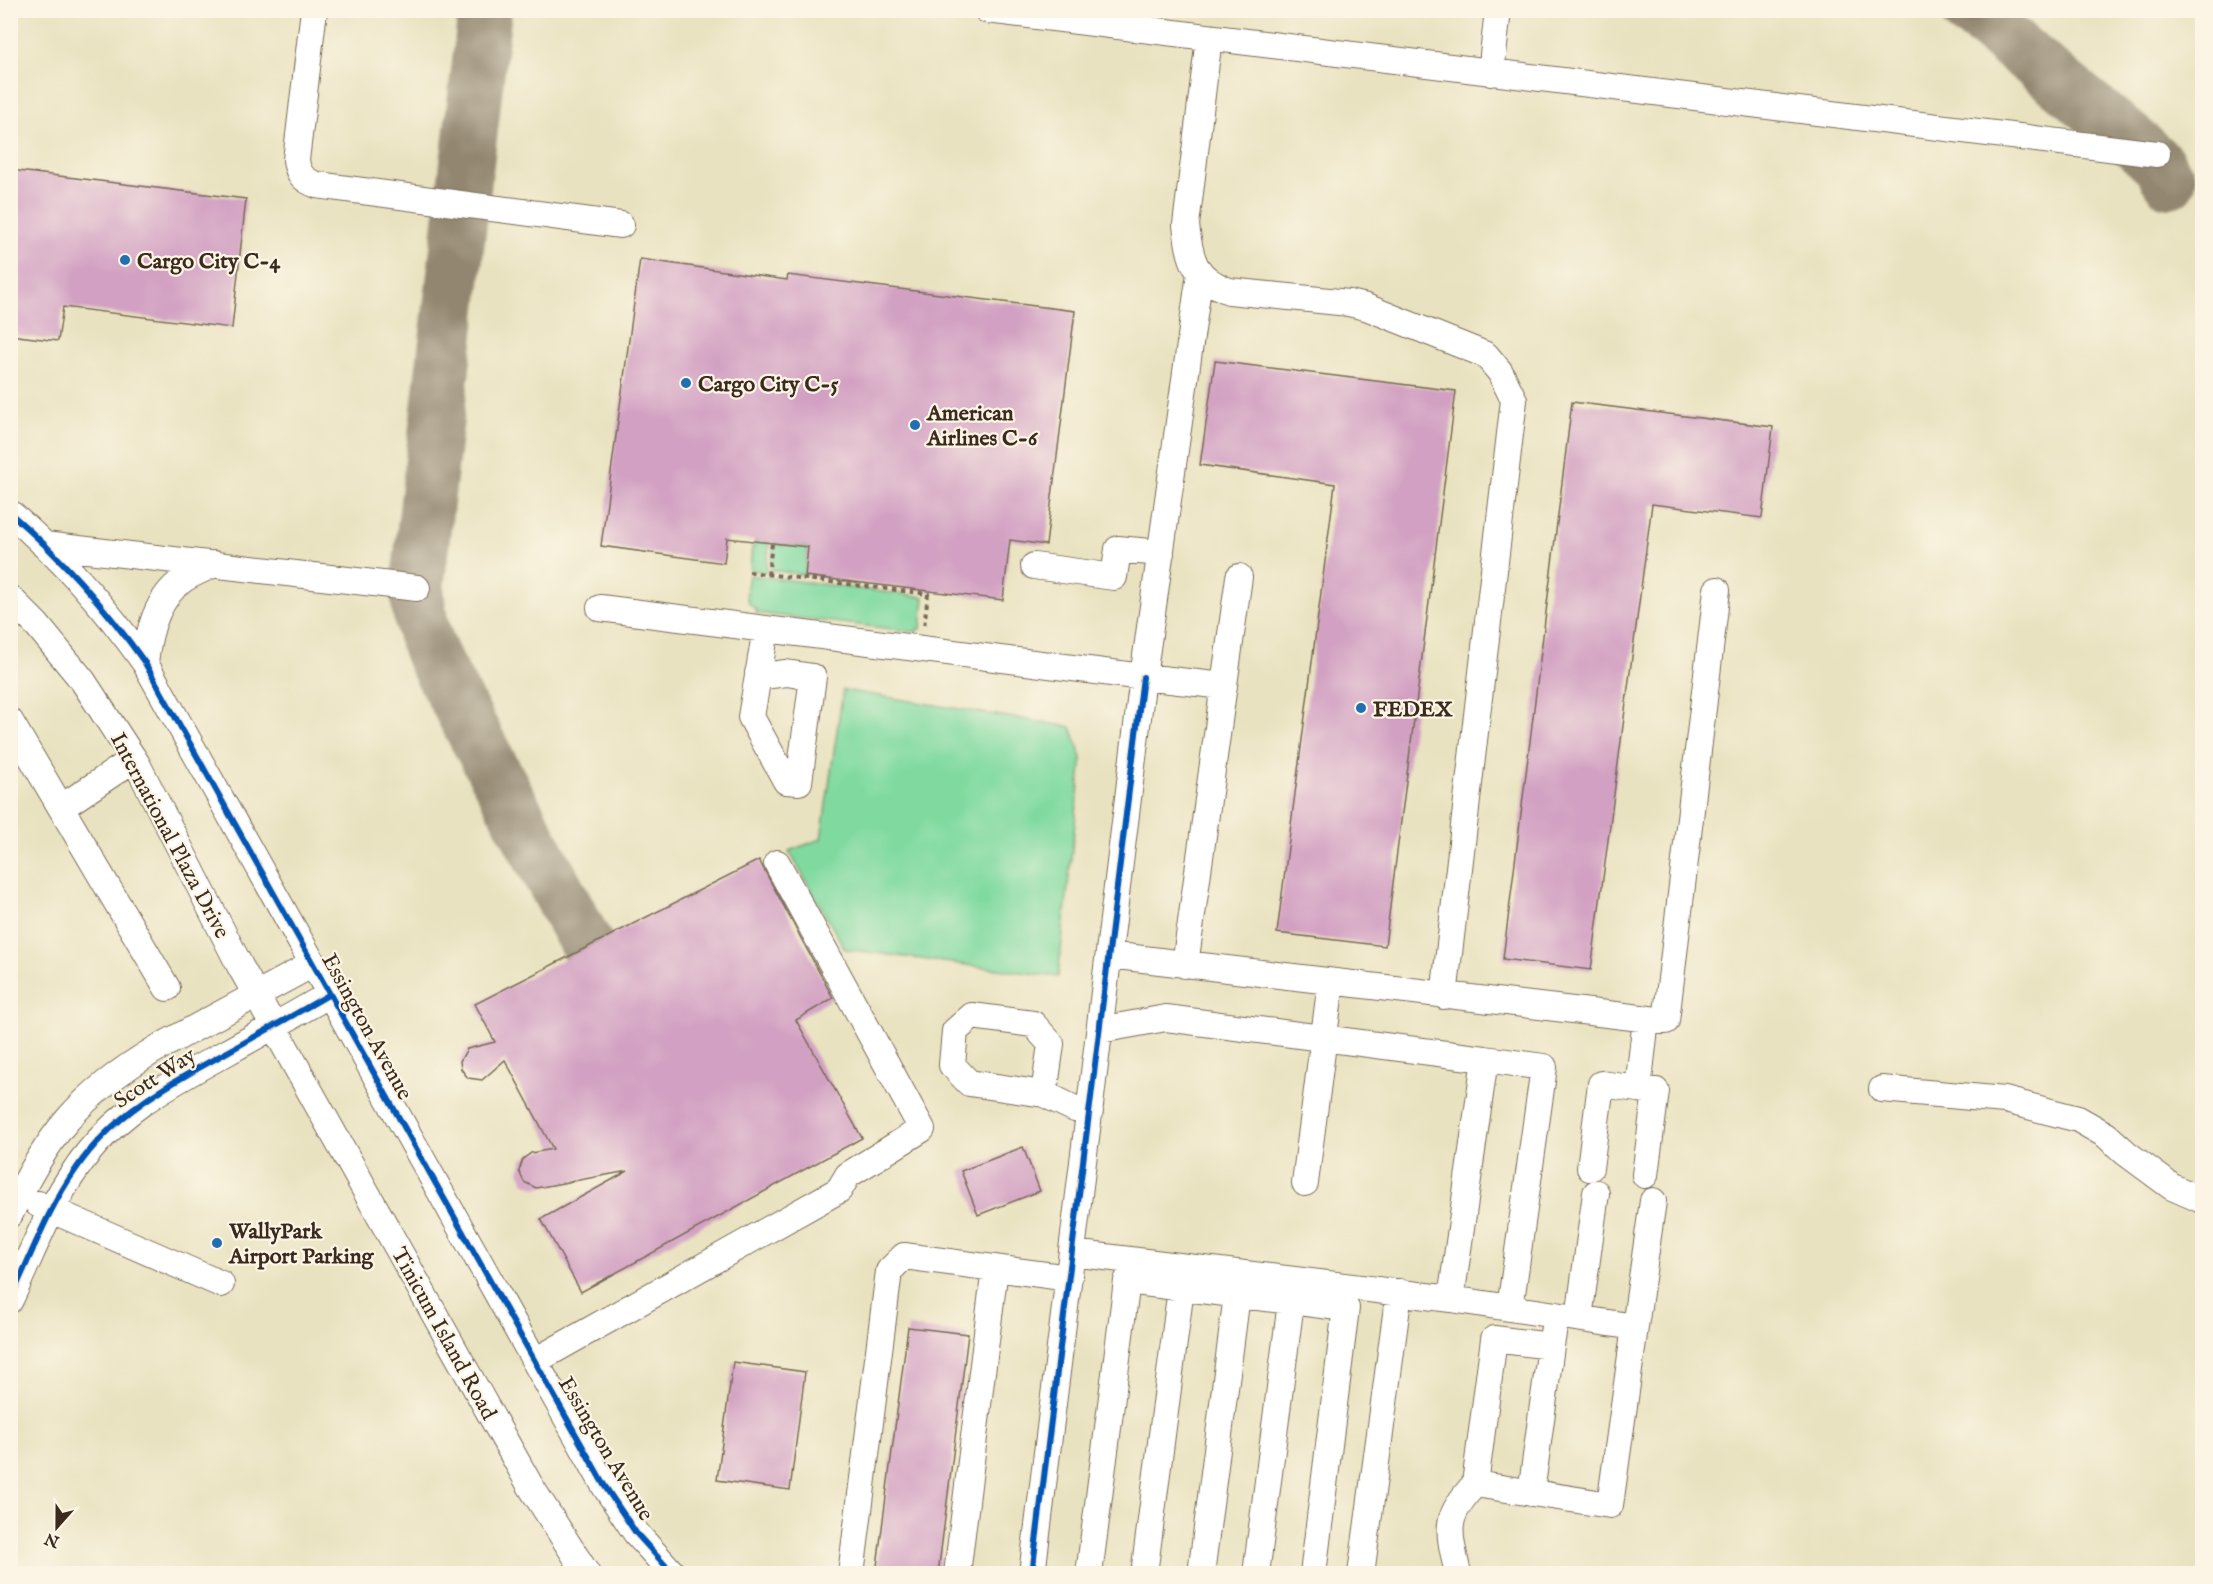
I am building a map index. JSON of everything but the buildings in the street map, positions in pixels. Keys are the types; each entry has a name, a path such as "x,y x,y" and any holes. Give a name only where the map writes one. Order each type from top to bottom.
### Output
{"street":[{"path":"314,10 296,160 297,170 308,182 621,225"},
{"path":"987,10 2157,154"},
{"path":"1491,73 1498,10"},
{"path":"1209,38 1186,225 1189,252 1200,273 1217,286 1229,291 1349,303 1366,307 1486,355 1500,372 1514,400 1444,996"},
{"path":"1032,1574 1143,677 1200,273"},
{"name":"Essington Avenue","path":"10,513 102,606 145,663 618,1508 673,1574"},
{"path":"44,545 417,588"},
{"path":"1034,566 1114,577 1118,549 1161,554"},
{"path":"145,663 150,630 172,589 184,579 214,564"},
{"path":"1185,964 1239,578"},
{"path":"1109,955 1666,1021 1717,590"},
{"name":"International Plaza Drive","path":"10,598 44,633 83,681 134,759 256,995"},
{"path":"600,608 1224,686"},
{"path":"758,673 766,629"},
{"path":"10,721 167,988"},
{"path":"62,807 134,759"},
{"path":"535,1361 839,1190 848,1174 922,1129 777,863"},
{"name":"Scott Way","path":"13,1200 50,1142 79,1106 97,1090 124,1069 156,1049 312,964"},
{"path":"1305,1183 1331,982"},
{"name":"Scott Way","path":"10,1300 52,1211 75,1169 104,1134 127,1113 174,1081 330,994"},
{"name":"Tinicum Island Road","path":"256,995 531,1487 587,1574"},
{"path":"1100,1030 1166,1018 1544,1067 1510,1308"},
{"path":"1638,1089 1646,1019"},
{"path":"1451,1299 1485,1059"},
{"path":"1590,1168 1601,1084 1656,1091 1645,1175"},
{"path":"1882,1089 2005,1100 2078,1119 2106,1135 2172,1187 2202,1200"},
{"path":"1044,1095 1075,1109 1090,1111"},
{"path":"1531,1493 1551,1346 1567,1317 1596,1193"},
{"path":"13,1200 52,1211 221,1284"},
{"path":"1475,1484 1610,1505 1653,1201"},
{"path":"851,1574 889,1271 904,1256 995,1268 1071,1265 1398,1292 1635,1327"},
{"path":"957,1574 995,1268"},
{"path":"1089,1574 1127,1281 1346,1308 1313,1574"},
{"path":"1144,1574 1180,1287"},
{"path":"1360,1574 1398,1292"},
{"path":"1201,1574 1237,1294"},
{"path":"1256,1574 1292,1302"},
{"path":"1458,1574 1449,1530 1462,1498 1475,1484 1494,1339 1551,1346"}],"path":[{"path":"768,575 772,544"},
{"path":"749,572 928,594 924,634"}],"green space":[{"path":"755,541 769,543 766,572 750,570 752,547 755,547"},
{"path":"774,544 808,547 805,575 771,570"},
{"path":"749,575 924,597 921,629 917,629 917,632 756,613 756,609 747,598"},
{"path":"843,690 1071,727 1082,758 1058,977 845,949 789,851 821,839"}],"taxiway":[{"path":"485,10 417,588 424,632 433,657 588,947"},
{"path":"1967,10 2134,142 2159,165 2169,181"}],"cycle path":[{"path":"10,513 82,584 145,663 604,1485 636,1533 673,1574"},
{"path":"1032,1574 1143,677"},
{"path":"10,1300 40,1233 66,1184 90,1150 106,1133 161,1090 330,994"}],"place":[{"name":"Cargo City C-4","path":"125,260"},
{"name":"Cargo City C-5","path":"686,383"},
{"name":"American Airlines C-6","path":"915,425"},
{"name":"FEDEX","path":"1361,708"},
{"name":"WallyPark Airport Parking","path":"217,1243"}]}
